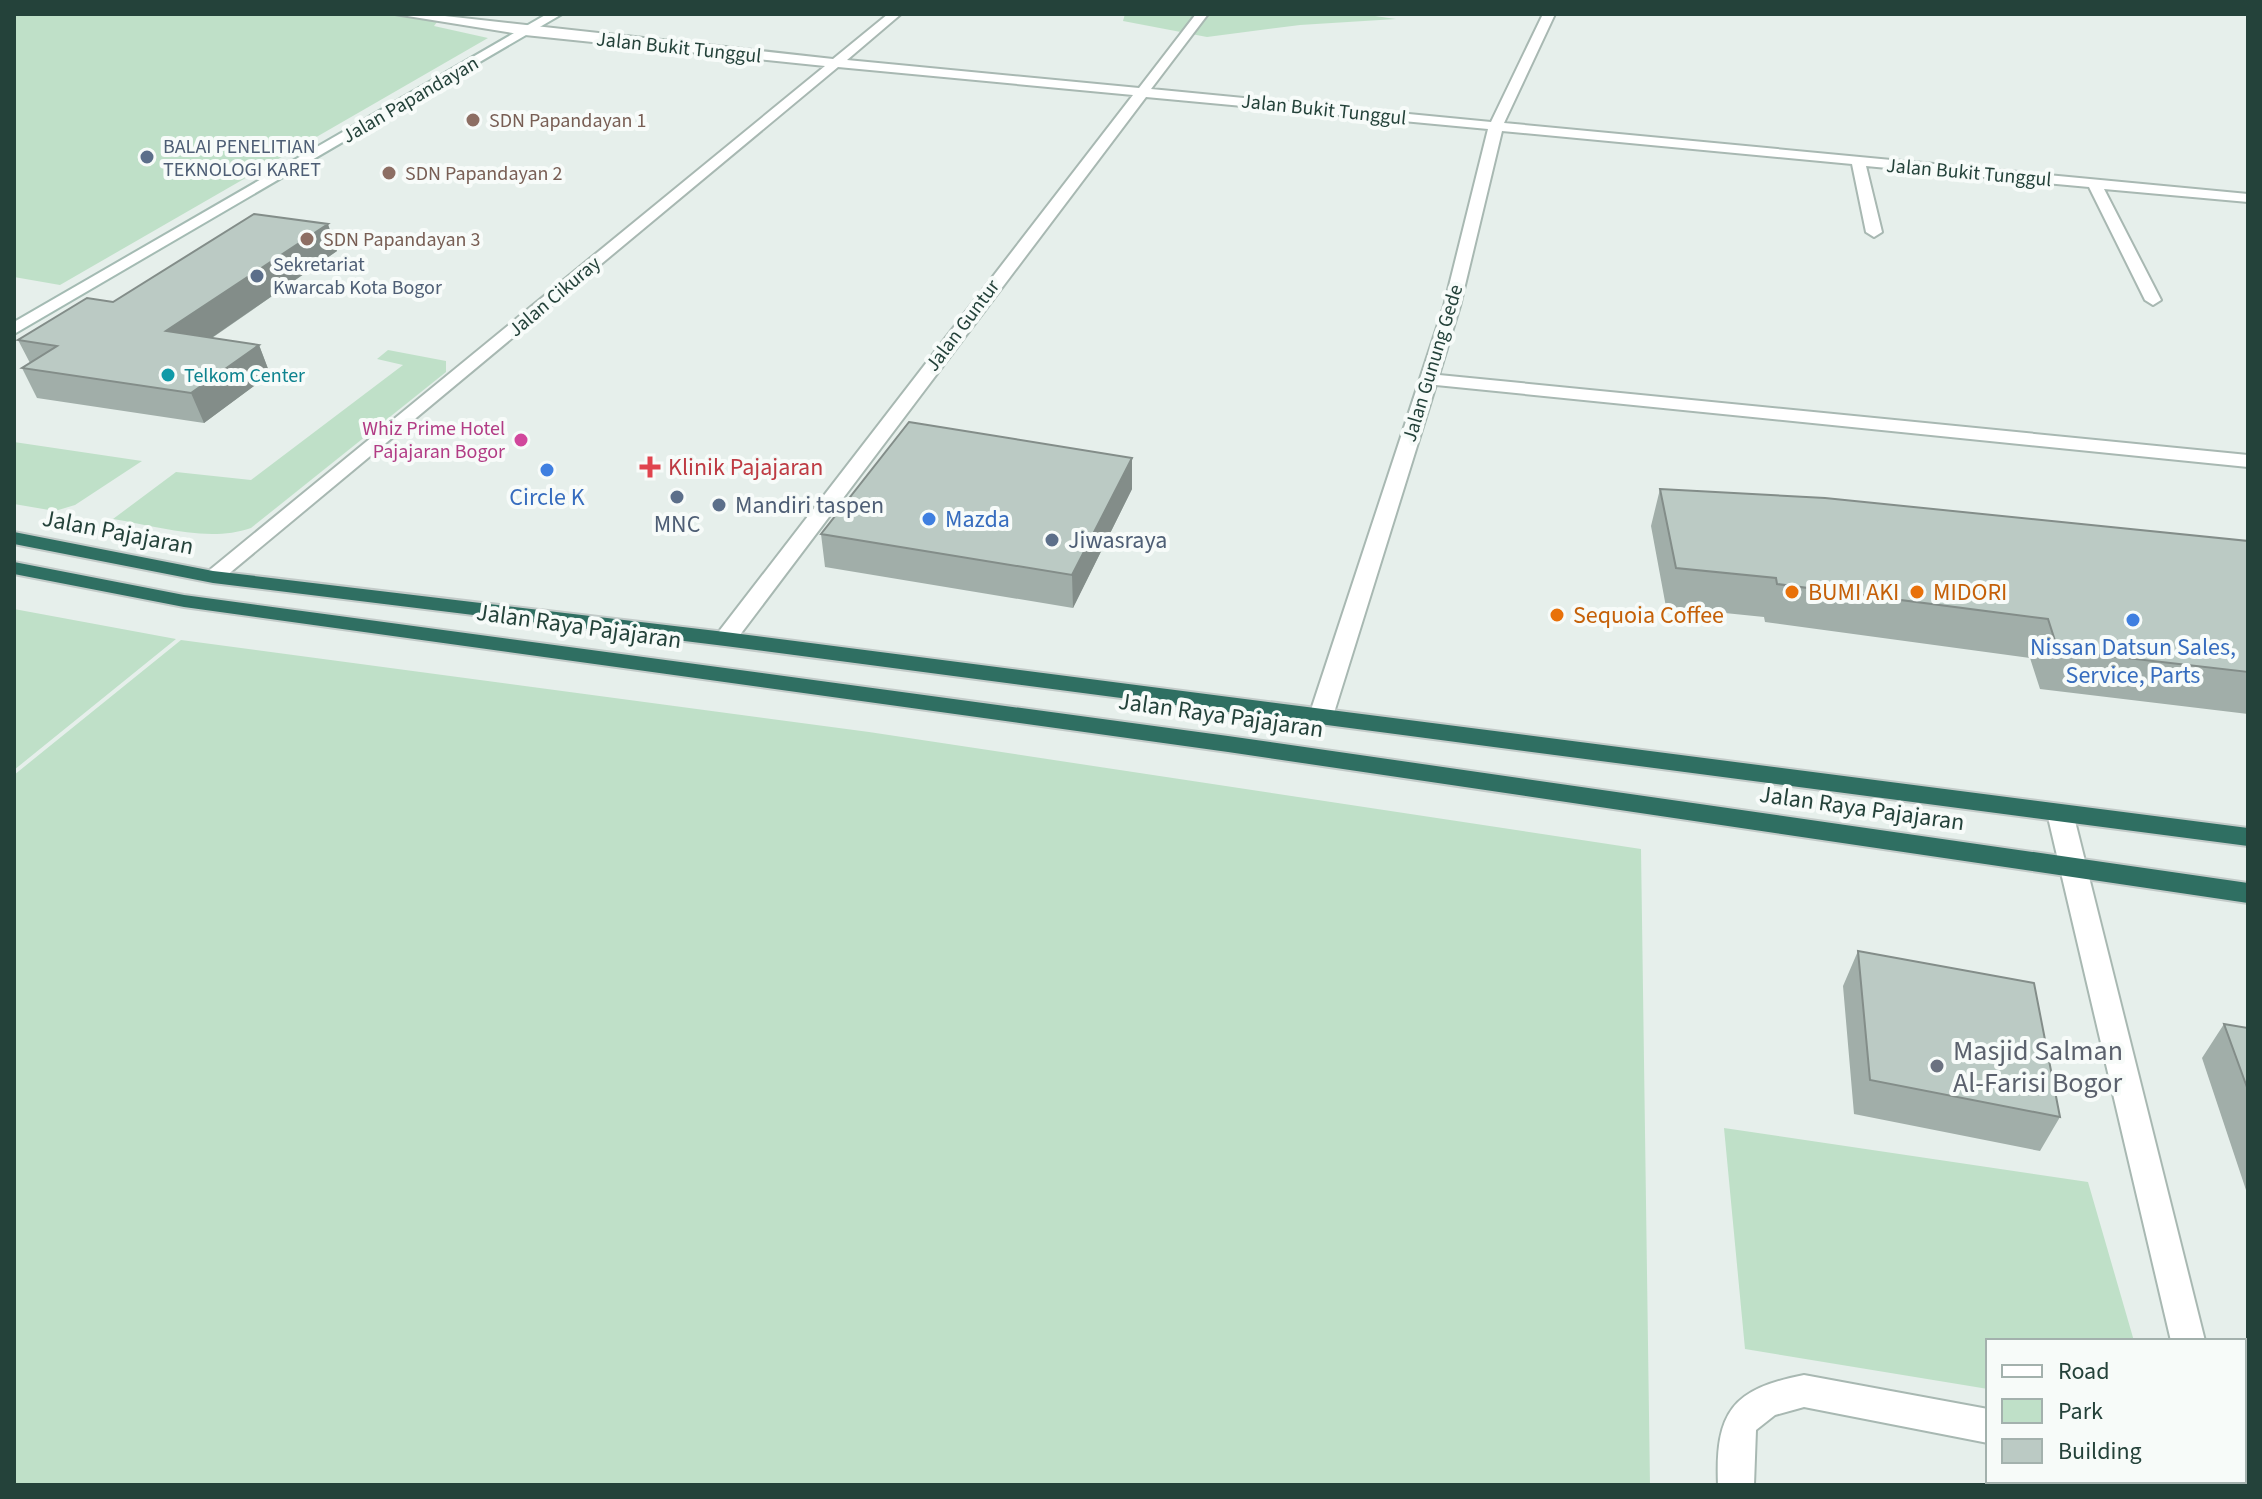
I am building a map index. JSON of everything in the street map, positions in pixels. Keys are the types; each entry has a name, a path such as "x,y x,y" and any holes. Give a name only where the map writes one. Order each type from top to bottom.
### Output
{"highway":[{"name":"Jalan Pajajaran","path":"14,538 213,577"},
{"path":"14,568 184,601 213,577"},
{"name":"Jalan Raya Pajajaran","path":"213,577 725,639 2248,837"},
{"name":"Jalan Raya Pajajaran","path":"184,601 1228,744 2248,893"}],"street":[{"name":"Jalan Bukit Tunggul","path":"401,14 525,31 836,63 2248,198"},
{"name":"Jalan Papandayan","path":"14,329 556,14"},
{"name":"Jalan Cikuray","path":"213,577 895,14"},
{"name":"Jalan Guntur","path":"725,639 1140,91 1202,14"},
{"name":"Jalan Gunung Gede","path":"1321,716 1452,306 1496,126 1549,14"},
{"path":"1795,154 1844,151 2248,187"},
{"path":"1858,161 1874,232"},
{"path":"2094,183 2153,300"},
{"path":"1427,379 2248,461"},
{"path":"2060,813 2188,1339"},
{"path":"1736,1485 1733,1440 1747,1412 1774,1396 1804,1391 1986,1426"}],"green space":[{"name":"BALAI PENELITIAN TEKNOLOGI KARET","path":"14,14 443,14 434,26 488,38 60,285 14,277"},
{"path":"1125,14 1361,14 1396,19 1300,25 1207,37 1123,21"},
{"path":"388,350 446,361 446,372 251,528 200,534 113,519 176,472 251,480 403,365 377,359"},
{"path":"14,442 142,461 75,505 55,511 14,504"},
{"path":"14,609 176,639 14,770"},
{"path":"181,640 869,732 1641,849 1650,1485 14,1485 14,775"},
{"path":"1724,1128 2088,1182 2133,1339 1986,1339 1986,1389 1745,1349"}],"building":[{"path":"254,214 328,224 166,331 259,345 191,393 22,368 57,346 18,340 87,298 113,302"},
{"path":"909,422 1132,458 1072,575 821,534"},
{"path":"1660,489 1825,498 2248,541 2248,672 2058,650 2048,619 1777,584 1776,578 1676,568"},
{"name":"Masjid Salman Al-Farisi Bogor","path":"1858,951 2034,983 2060,1117 1870,1080"},
{"path":"2224,1024 2248,1028 2248,1090"}],"place":[{"name":"SDN Papandayan 1","path":"473,120"},
{"name":"BALAI PENELITIAN TEKNOLOGI KARET","path":"147,157"},
{"name":"SDN Papandayan 2","path":"389,173"},
{"name":"SDN Papandayan 3","path":"307,239"},
{"name":"Sekretariat Kwarcab Kota Bogor","path":"257,276"},
{"name":"Telkom Center","path":"168,375"},
{"name":"Whiz Prime Hotel Pajajaran Bogor","path":"521,440"},
{"name":"Klinik Pajajaran","path":"650,467"},
{"name":"Circle K","path":"547,470"},
{"name":"MNC","path":"677,497"},
{"name":"Mandiri taspen","path":"719,505"},
{"name":"Mazda","path":"929,519"},
{"name":"Jiwasraya","path":"1052,540"},
{"name":"BUMI AKI","path":"1792,592"},
{"name":"MIDORI","path":"1917,592"},
{"name":"Sequoia Coffee","path":"1557,615"},
{"name":"Nissan Datsun Sales, Service, Parts","path":"2133,620"},
{"name":"Masjid Salman Al-Farisi Bogor","path":"1937,1066"}]}
